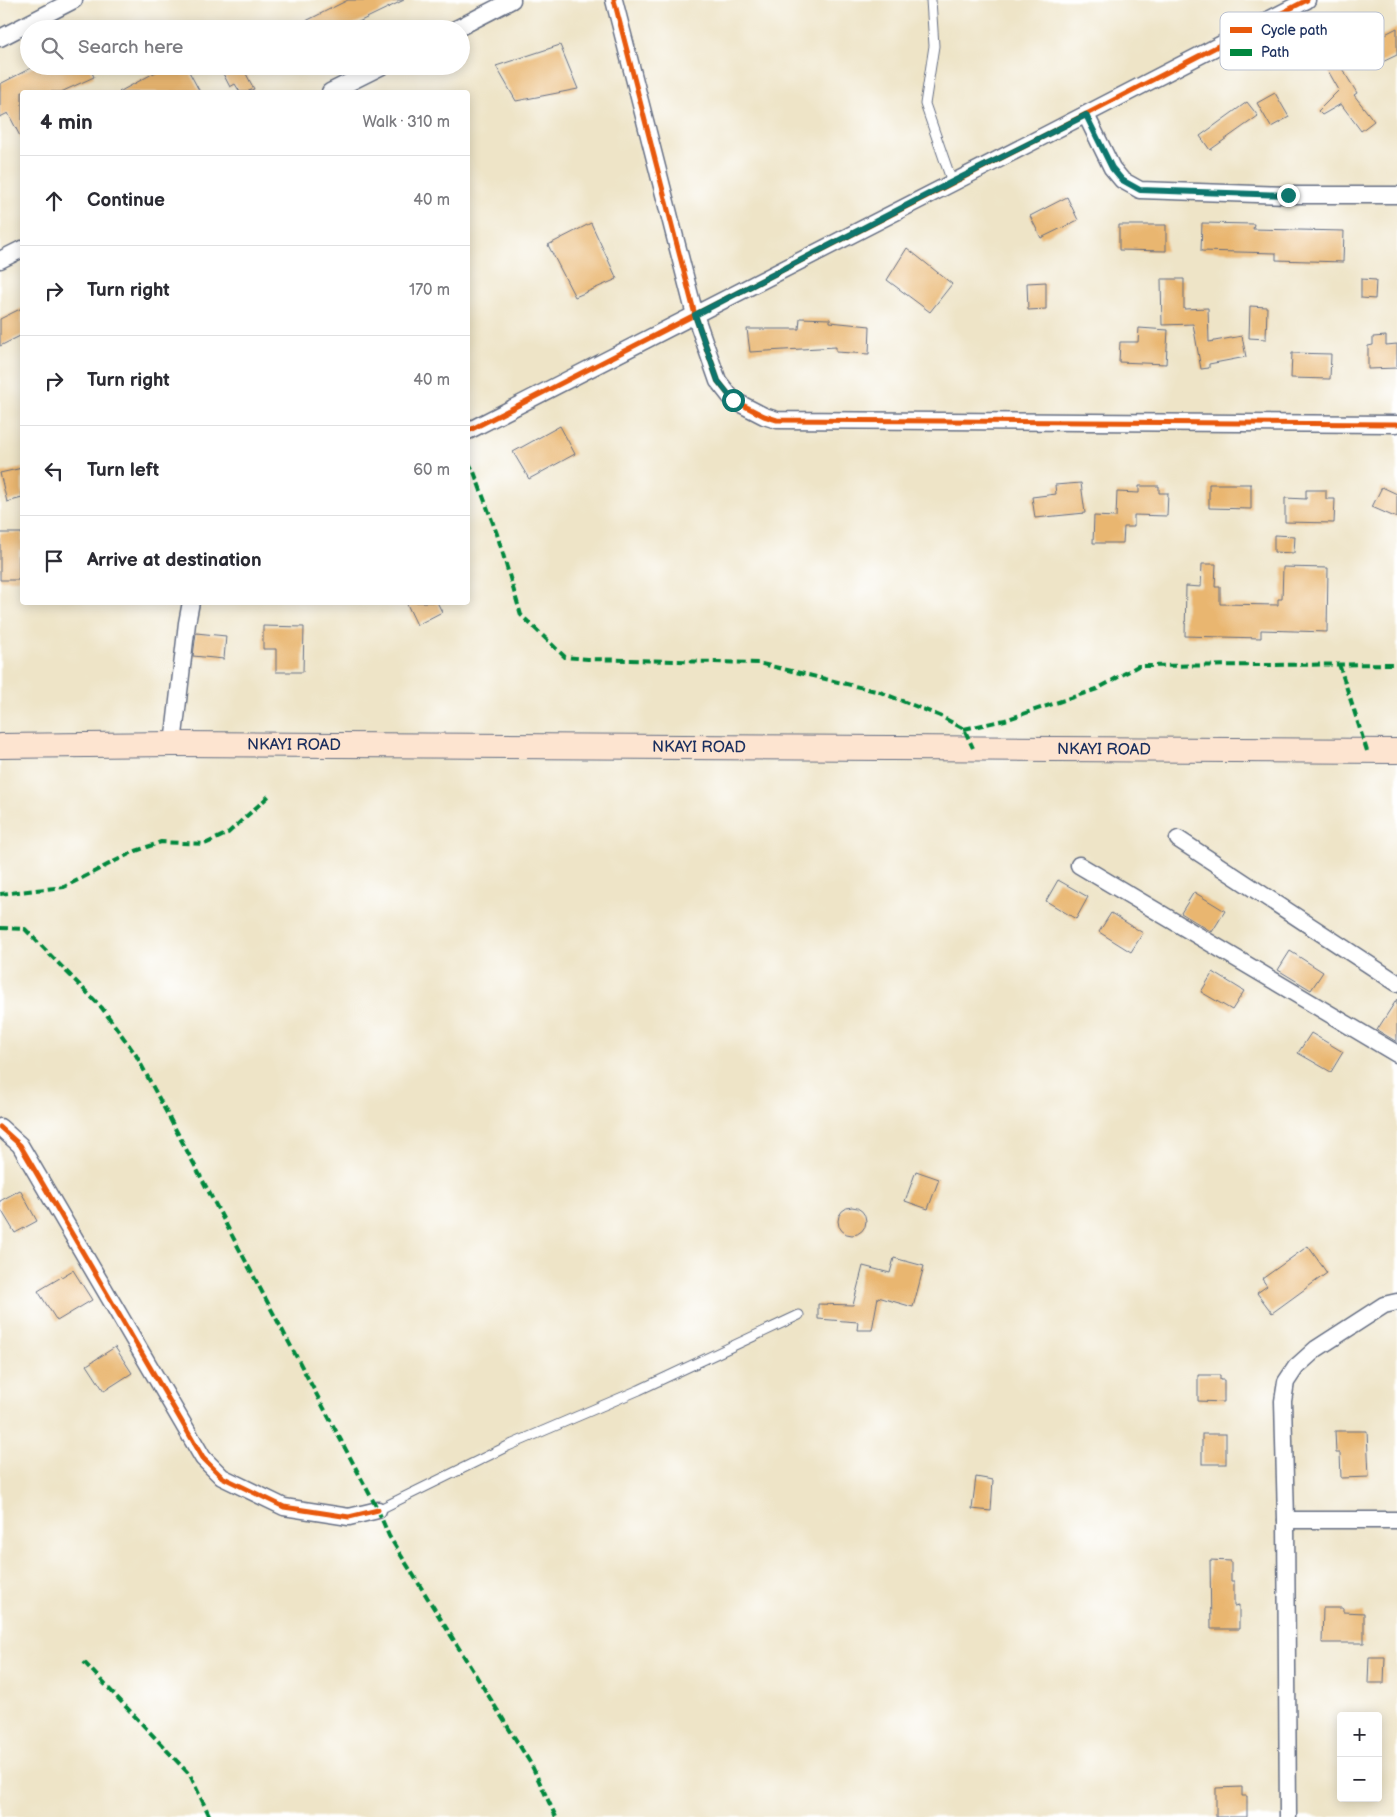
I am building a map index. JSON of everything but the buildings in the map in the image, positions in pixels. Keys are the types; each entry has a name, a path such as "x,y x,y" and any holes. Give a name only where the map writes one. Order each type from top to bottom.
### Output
{"main road":[{"name":"NKAYI ROAD","path":"0,746 172,744 1397,751"}],"street":[{"path":"35,20 74,0"},
{"path":"470,22 512,0"},
{"path":"614,0 695,315 718,381 733,400 764,416 778,420 1397,424"},
{"path":"1284,12 1307,0"},
{"path":"0,38 20,28"},
{"path":"470,430 1220,45"},
{"path":"334,90 364,75"},
{"path":"1086,115 1112,168 1122,180 1140,190 1288,195 1397,196"},
{"path":"0,260 20,250"},
{"path":"172,744 187,623 191,605"},
{"path":"1178,839 1397,983"},
{"path":"1079,865 1397,1054"},
{"path":"0,1127 20,1145 203,1458 222,1477 284,1507 349,1517 378,1510"},
{"path":"1288,1817 1286,1520 1283,1402 1286,1382 1296,1367 1316,1349 1384,1305 1397,1302"},
{"path":"1286,1520 1397,1520"}],"lane":[{"path":"931,0 934,46 925,104 952,182"},
{"path":"378,1510 508,1446 639,1390 799,1315"}],"marked path":[{"path":"470,465 497,534 521,615 565,657 758,663 880,692 940,716 964,729 973,748"},
{"path":"1339,664 1367,751"},
{"path":"964,729 1005,720 1097,689 1138,666 1397,664"},
{"path":"0,894 64,887 133,852 161,842 205,844 228,833 271,794"},
{"path":"0,928 25,929 102,1008 136,1055 378,1510 389,1536 531,1764 556,1817"},
{"path":"84,1662 190,1775 210,1817"}],"cycle path":[{"path":"614,0 695,315 718,381 733,400 764,416 777,420 1397,424"},
{"path":"1284,12 1307,0"},
{"path":"470,430 1220,45"},
{"path":"0,1127 20,1145 203,1458 222,1477 284,1507 349,1517 378,1510"}],"route":[{"path":"733,400 718,381 695,315 1086,115 1112,168 1122,180 1140,190 1288,195"}]}
